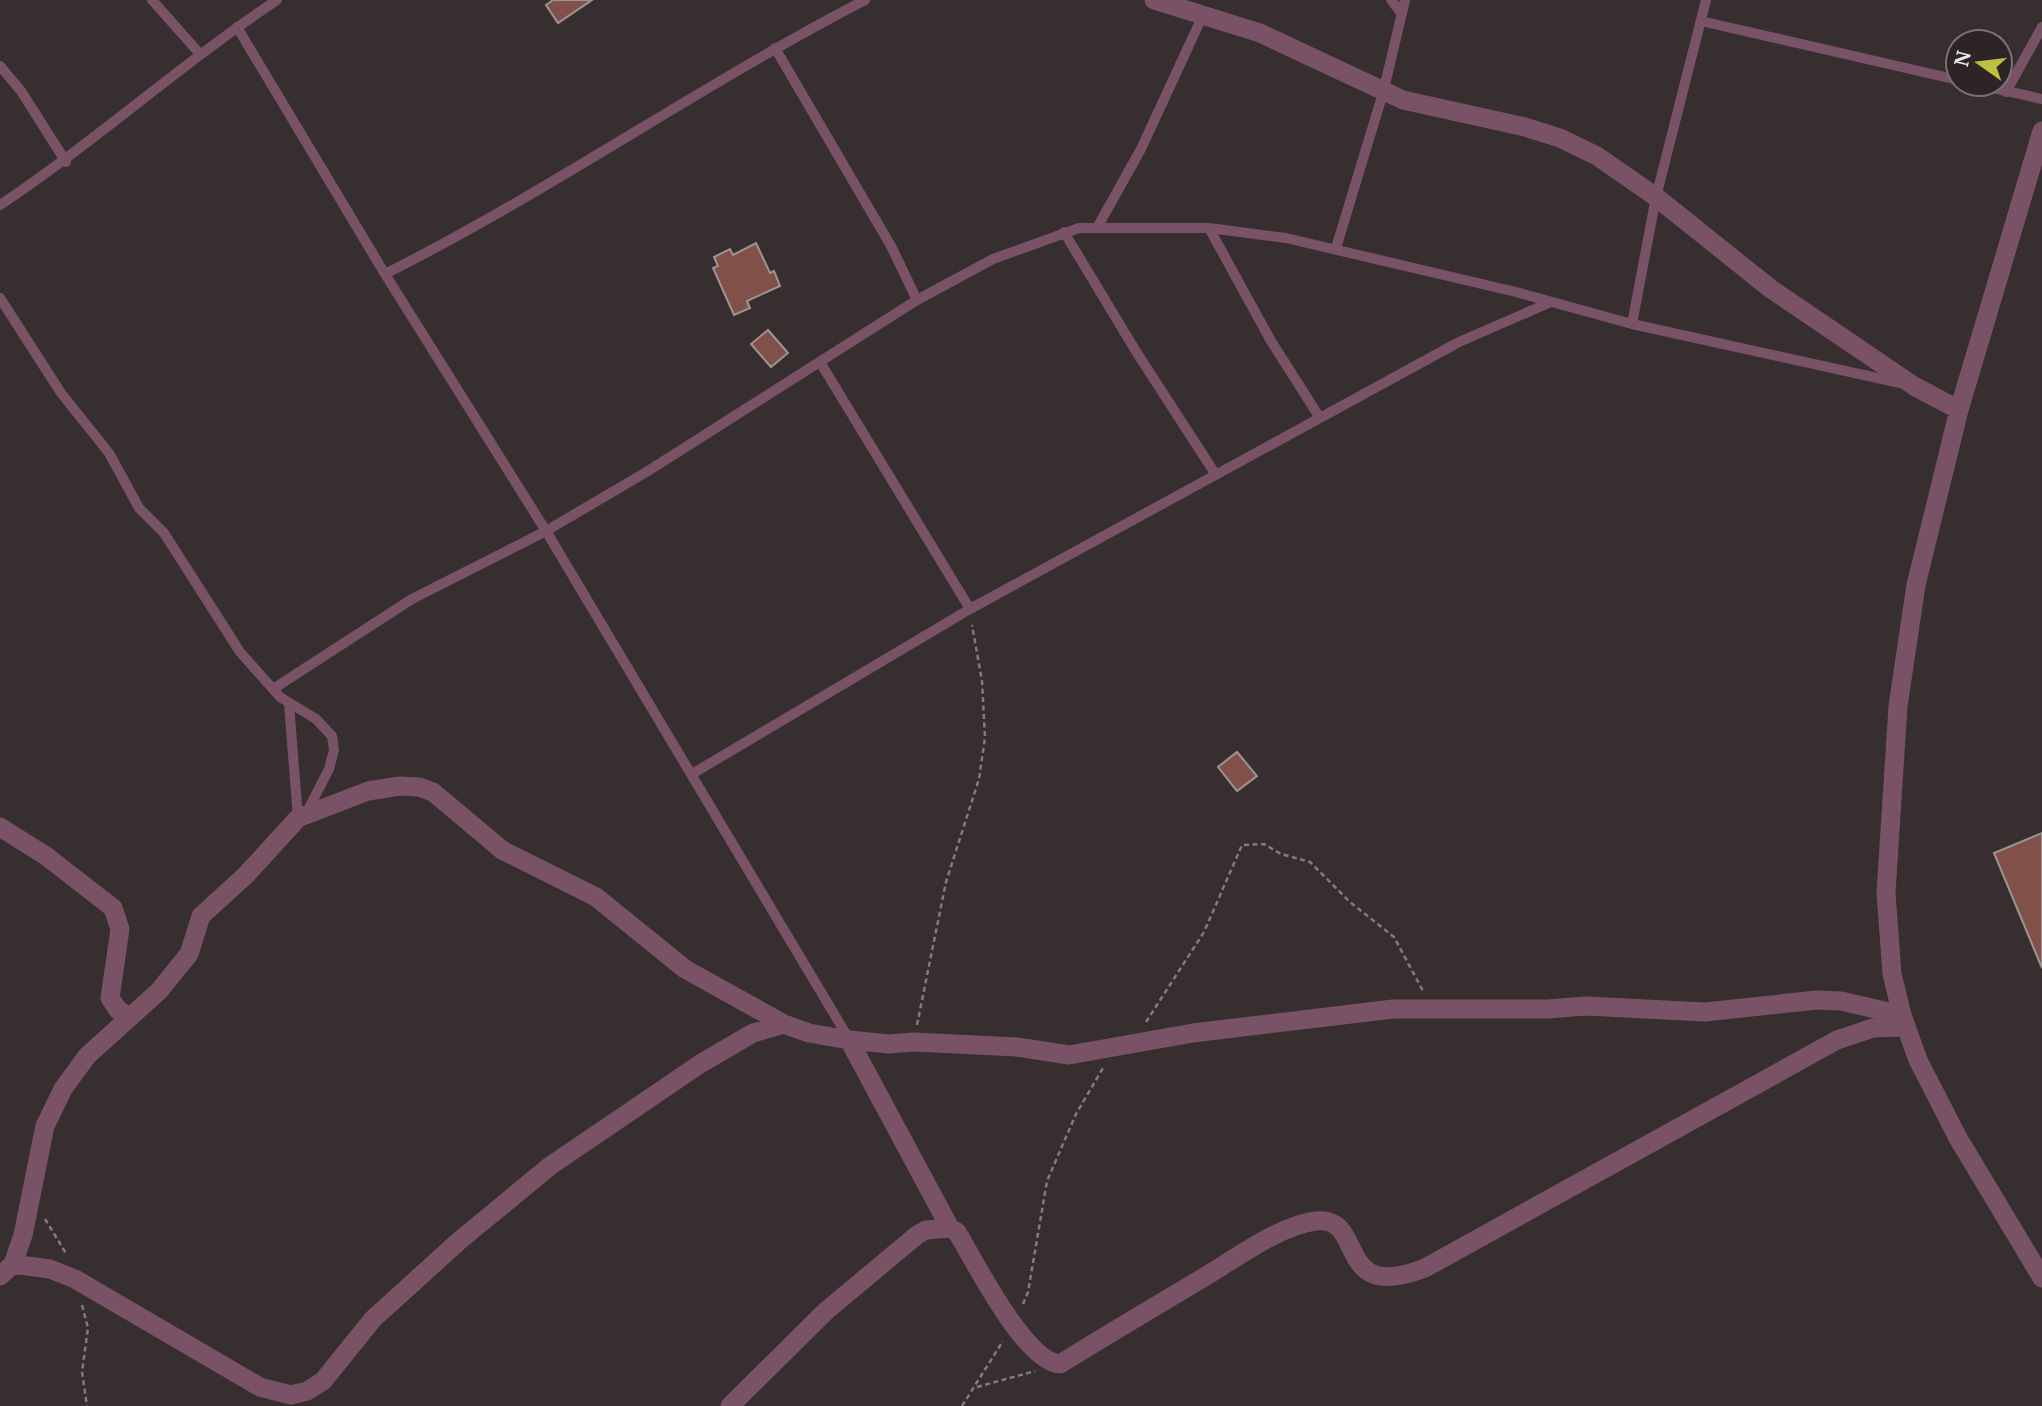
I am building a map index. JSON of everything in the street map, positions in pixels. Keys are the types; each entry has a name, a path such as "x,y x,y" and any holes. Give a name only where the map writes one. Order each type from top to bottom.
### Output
{"street":[{"path":"1154,0 1260,33 1383,93 1403,100 1491,117 1560,138 1597,156 1656,197 1771,289 1914,386 1959,410"},
{"path":"2042,131 1959,410 1913,598 1892,766 1886,904 1892,974 1904,1021 1918,1060 1958,1138 2042,1278"},
{"path":"784,1024 753,1034 700,1065 550,1166 459,1241 373,1319 323,1381 307,1391 291,1395 260,1387 75,1279 50,1269 7,1270 23,1235 45,1126 63,1089 87,1056 159,991 189,954 201,916 246,875 302,816 368,791 400,786 419,787 433,792 502,850 596,897 685,970 784,1024 809,1033 849,1040 888,1044 914,1042 1017,1047 1069,1055 1193,1033 1393,1009 1547,1009 1587,1006 1705,1012 1816,1000 1841,1001 1904,1021"},
{"path":"0,827 46,856 113,908 120,929 110,998 118,1010 130,1017"},
{"path":"849,1040 950,1228 957,1232 1013,1323 1036,1352 1050,1363 1060,1364 1272,1237 1316,1221 1330,1223 1346,1236 1361,1268 1372,1276 1400,1278 1426,1268 1837,1040 1904,1021"},
{"path":"730,1406 826,1311 917,1236 926,1230 950,1228"}],"lane":[{"path":"152,0 200,54"},
{"path":"0,205 65,162 200,54 277,0"},
{"path":"385,274 452,240 599,156 775,48 865,0"},
{"path":"1391,0 1402,14"},
{"path":"1336,248 1383,93 1405,0"},
{"path":"1632,324 1656,197 1706,0"},
{"path":"1098,226 1141,149 1203,14"},
{"path":"1701,21 1944,77"},
{"path":"237,27 385,274 546,531 849,1040"},
{"path":"2014,78 2042,27"},
{"path":"775,48 891,246 917,300"},
{"path":"0,66 21,91 65,162"},
{"path":"2014,94 2042,99"},
{"path":"273,690 412,599 546,531 648,471 917,300 993,258 1064,232 1098,226 1209,229 1336,248 1632,324 1914,386"},
{"path":"1209,229 1271,341 1320,418"},
{"path":"1064,232 1143,363 1216,475"},
{"path":"0,298 61,393 109,453 139,508 164,533 224,629 273,690 289,704 316,719 332,736 334,750 329,769 302,816"},
{"path":"692,774 970,609 1459,342 1552,302"},
{"path":"820,362 970,609"},
{"path":"289,704 302,816"}],"path":[{"path":"914,1042 946,882 979,779 985,738 982,681 970,609"},
{"path":"1131,1045 1204,932 1242,845 1264,844 1281,854 1310,862 1350,902 1394,937 1430,1007"},
{"path":"961,1406 976,1387 1028,1292 1047,1181 1076,1114 1103,1069"},
{"path":"976,1387 1039,1370 1050,1363"}],"building":[{"path":"553,0 592,0 558,23 546,5"},
{"path":"756,243 770,273 774,271 780,286 747,301 750,308 734,315 713,268 718,266 714,257 730,249 733,255"},
{"path":"768,330 788,353 771,367 751,344"},
{"path":"1237,752 1257,776 1237,791 1218,767"},
{"path":"2042,833 2042,968 1994,853"}]}
